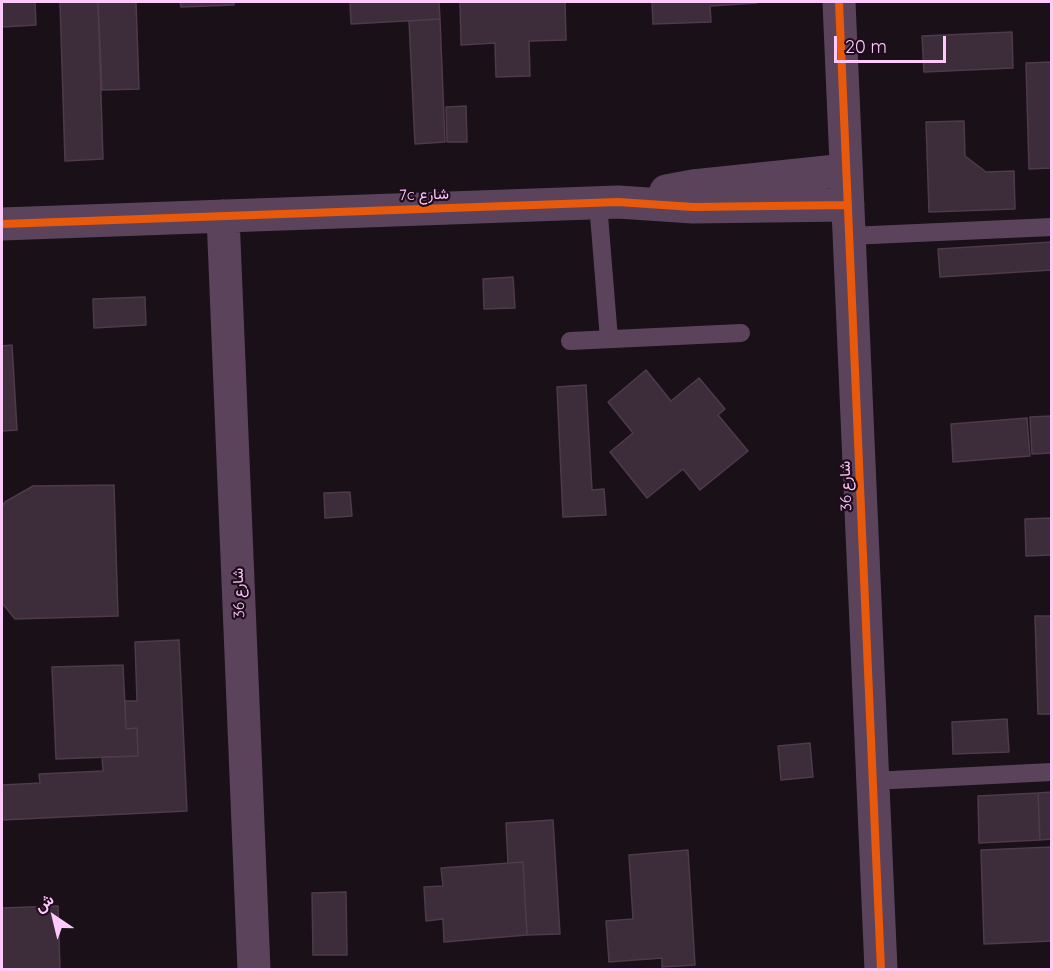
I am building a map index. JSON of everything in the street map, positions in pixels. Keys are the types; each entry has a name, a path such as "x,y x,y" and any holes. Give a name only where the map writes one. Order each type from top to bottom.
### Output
{"street":[{"name":"شارع 36","path":"839,2 881,969"},
{"name":"7c شارع","path":"608,202 693,186 846,170"},
{"name":"7c شارع","path":"2,224 608,202 849,221"},
{"name":"شارع 36","path":"223,216 254,969"}],"lane":[{"path":"608,202 609,339"},
{"path":"849,221 1052,227"},
{"path":"570,341 741,333"},
{"path":"872,781 1052,772"}],"building":[{"path":"2,2 35,2 36,25 2,27"},
{"path":"60,2 98,2 103,159 65,161"},
{"path":"98,2 136,2 139,89 102,90"},
{"path":"180,2 234,2 234,5 181,7"},
{"path":"350,2 439,2 440,19 351,24"},
{"path":"460,2 565,2 566,40 529,41 530,76 496,77 495,43 461,45"},
{"path":"652,2 757,3 710,6 711,22 653,24"},
{"path":"440,19 445,142 415,144 409,21"},
{"path":"1012,32 1013,68 924,72 922,36"},
{"path":"1052,62 1052,168 1029,169 1026,63"},
{"path":"466,106 467,142 447,142 446,107"},
{"path":"964,121 965,156 986,172 1014,171 1015,209 929,212 926,122"},
{"path":"1052,242 1052,270 940,277 938,249"},
{"path":"513,277 515,308 484,309 483,279"},
{"path":"145,297 146,325 94,328 93,299"},
{"path":"12,345 17,430 2,431 2,346"},
{"path":"646,370 671,401 699,378 725,409 718,415 748,451 700,490 683,469 647,498 610,452 633,433 608,402"},
{"path":"586,385 592,490 604,489 606,515 563,517 557,387"},
{"path":"1052,416 1052,453 1032,454 1030,417"},
{"path":"1027,418 1030,456 953,462 951,424"},
{"path":"114,485 118,616 15,619 2,603 2,507 5,502 33,486"},
{"path":"350,492 352,516 325,518 324,493"},
{"path":"1052,518 1052,555 1026,556 1025,519"},
{"path":"1035,616 1052,616 1052,714 1038,714"},
{"path":"179,640 187,811 2,820 2,785 40,783 39,774 103,771 102,757 138,756 137,728 126,729 125,701 137,701 135,642"},
{"path":"123,665 126,729 137,728 138,756 56,759 52,667"},
{"path":"1007,719 1009,752 953,754 952,722"},
{"path":"810,743 813,777 781,780 778,746"},
{"path":"1052,792 1052,839 1040,840 1038,793"},
{"path":"1038,793 1040,840 979,843 978,796"},
{"path":"553,820 560,934 527,935 523,862 508,863 506,823"},
{"path":"1052,847 1052,941 984,944 981,850"},
{"path":"688,850 695,965 662,967 662,958 609,962 606,921 633,919 629,855"},
{"path":"523,862 527,935 444,942 443,919 426,921 424,887 443,886 441,868"},
{"path":"346,892 347,955 313,955 312,893"},
{"path":"58,906 60,970 2,970 2,908"}],"cycle path":[{"path":"839,2 881,970"},
{"path":"2,224 618,202 693,207 848,205"}]}
